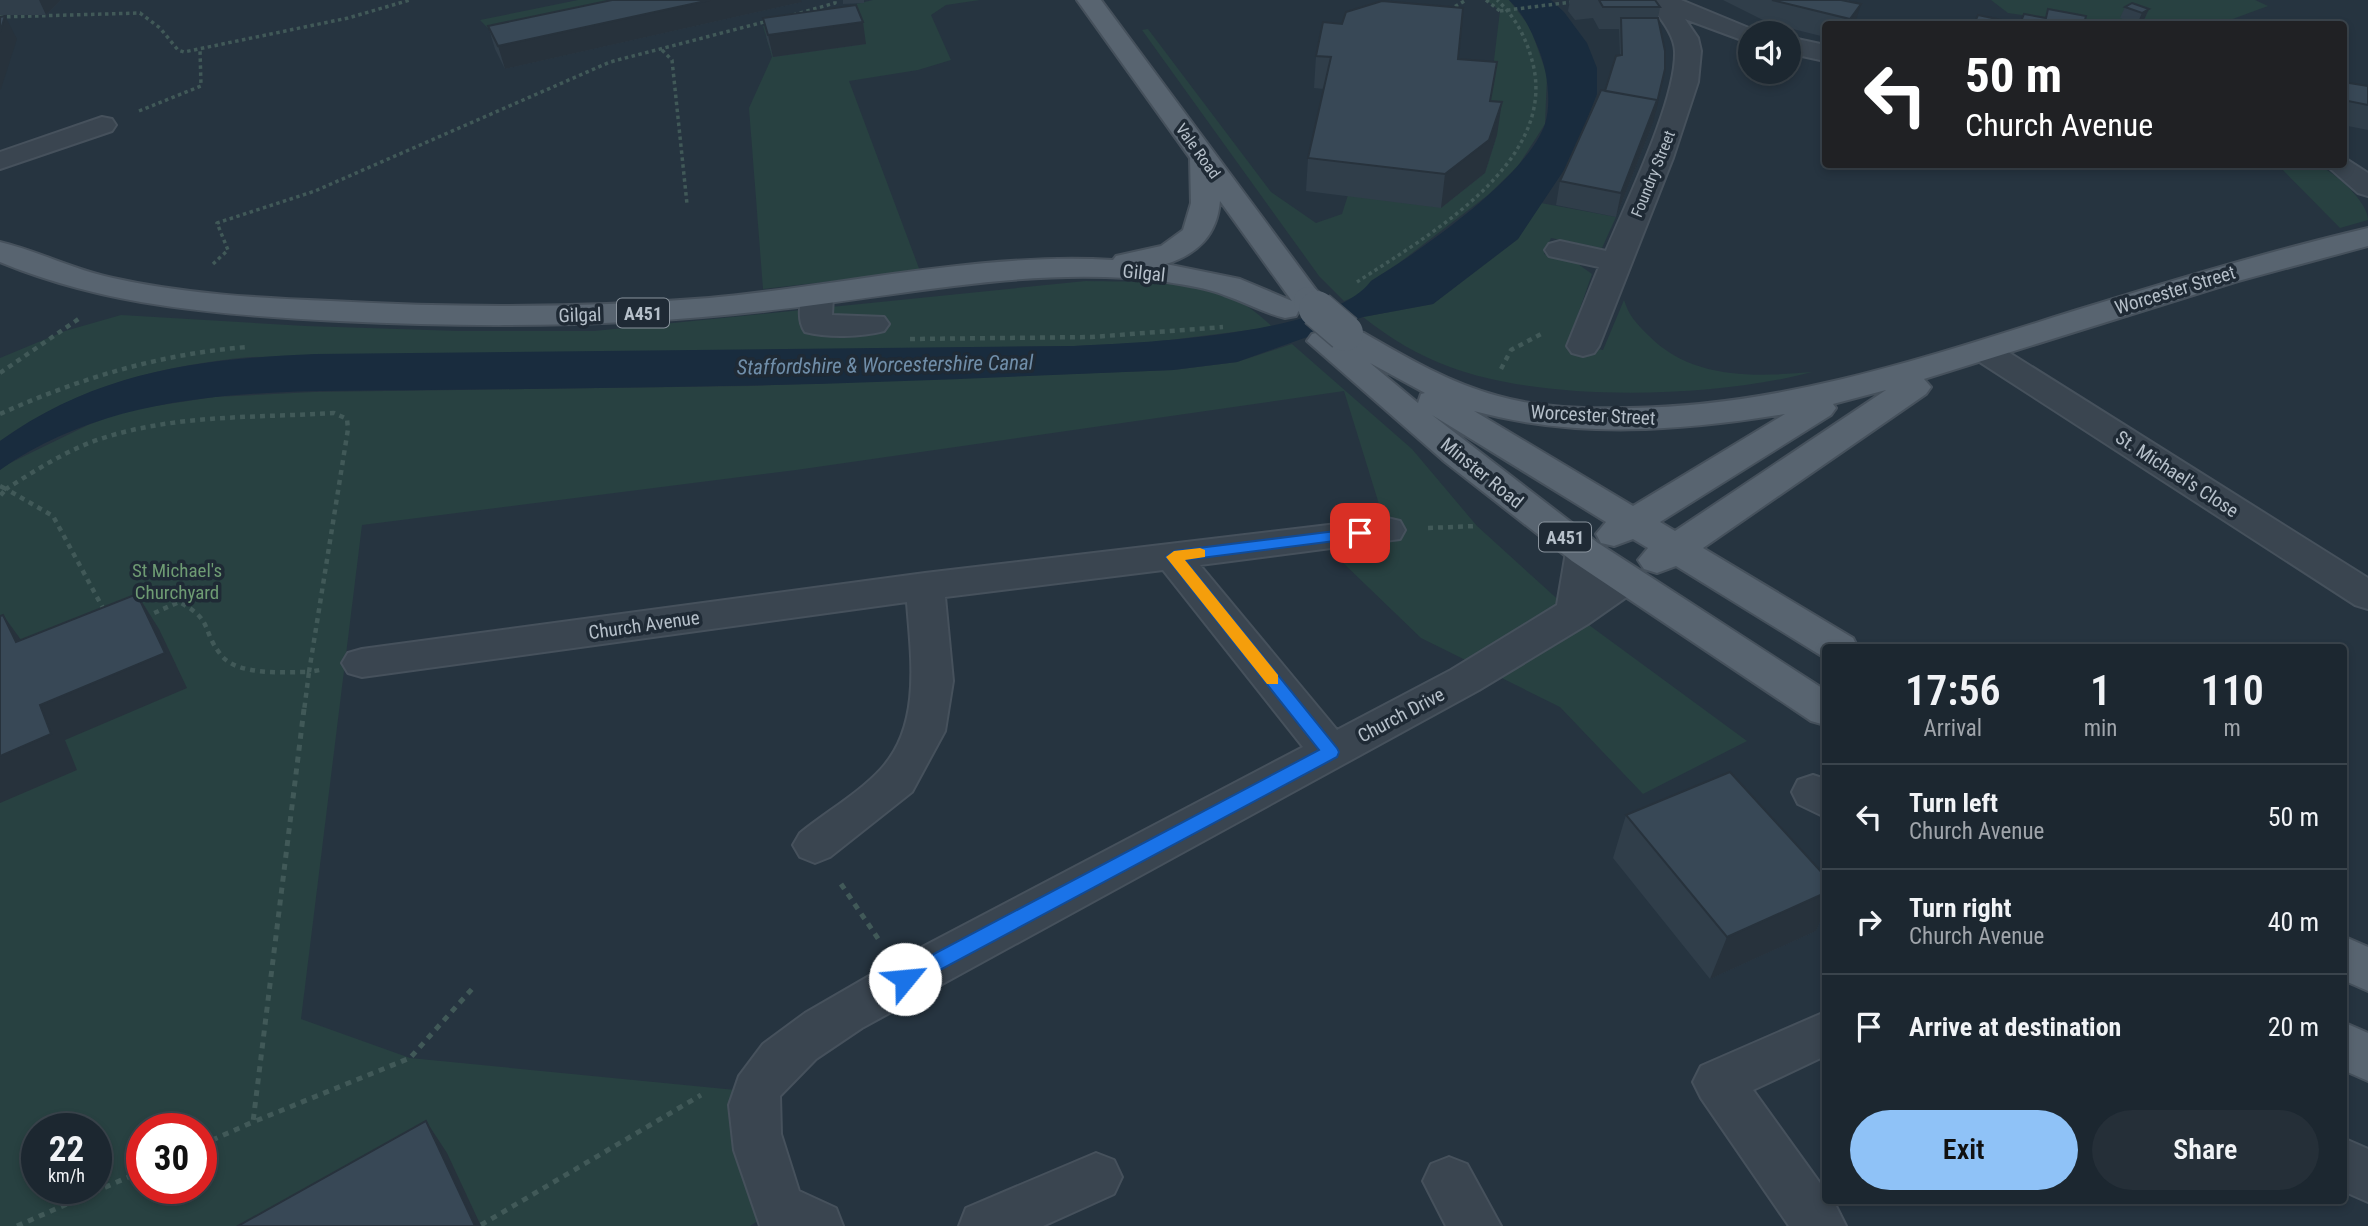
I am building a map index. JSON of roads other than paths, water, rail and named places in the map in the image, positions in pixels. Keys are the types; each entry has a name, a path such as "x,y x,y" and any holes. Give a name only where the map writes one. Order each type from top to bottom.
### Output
{"main road":[{"name":"Vale Road","path":"1089,0 1203,159 1297,305"},
{"path":"1058,269 1140,261 1162,256 1188,244 1200,229 1208,206 1203,159"},
{"name":"Worcester Street","path":"1340,338 1461,395 1538,414 1653,420 1726,415 1846,393 1986,352 2280,258 2368,237"},
{"name":"Gilgal","path":"0,251 30,265 113,289 177,299 334,311 505,317 639,313 1058,269 1100,269 1201,280 1297,305"},
{"name":"A451","path":"1297,305 1340,338"},
{"name":"Minster Road","path":"1340,338 1431,400 1832,644"},
{"name":"Minster Road","path":"1340,338 1457,454 1625,580 1822,708"},
{"name":"Worcester Street","path":"1625,580 1676,548 1864,418 1917,385 1986,352"},
{"name":"Worcester Street","path":"1586,552 1769,436 1846,393"},
{"path":"2347,958 2368,971"},
{"path":"2347,1046 2368,1059"}],"street":[{"path":"1660,1 1738,30"},
{"name":"Foundry Street","path":"1583,346 1681,101 1688,51 1685,38 1660,1"},
{"path":"1801,48 1822,52"},
{"path":"0,161 102,125"},
{"path":"2347,161 2368,165"},
{"path":"2344,168 2368,187"},
{"path":"1560,250 1617,262"},
{"path":"817,296 816,326 873,324"},
{"name":"St. Michael's Close","path":"1986,352 2368,596"},
{"name":"Church Avenue","path":"362,663 925,586 1387,530"},
{"path":"1574,614 1586,552"},
{"path":"1174,557 1331,752"},
{"name":"Church Drive","path":"817,1226 778,1208 754,1129 756,1092 777,1063 818,1030 905,979 1465,680 1625,580"},
{"path":"815,845 897,780 924,732 933,681 925,586"},
{"path":"1820,1226 1718,1082 1822,1034"},
{"path":"2347,1164 2368,1178"},
{"path":"985,1226 1096,1177"},
{"path":"1449,1181 1475,1226"}],"water":[{"name":"Staffordshire & Worcestershire Canal","path":"1509,0 1551,0 1564,12 1587,43 1597,68 1597,94 1572,158 1518,239 1433,304 1363,317 1237,362 1173,370 776,385 317,391 206,398 151,407 99,421 48,442 0,470 0,441 37,417 74,399 150,373 230,360 315,354 1074,346 1233,333 1317,314 1350,299 1371,281 1443,232 1495,189 1534,145 1547,115 1546,76 1542,58 1530,30"}],"park label":[{"name":"St Michael's Churchyard","path":"177,581"}]}
